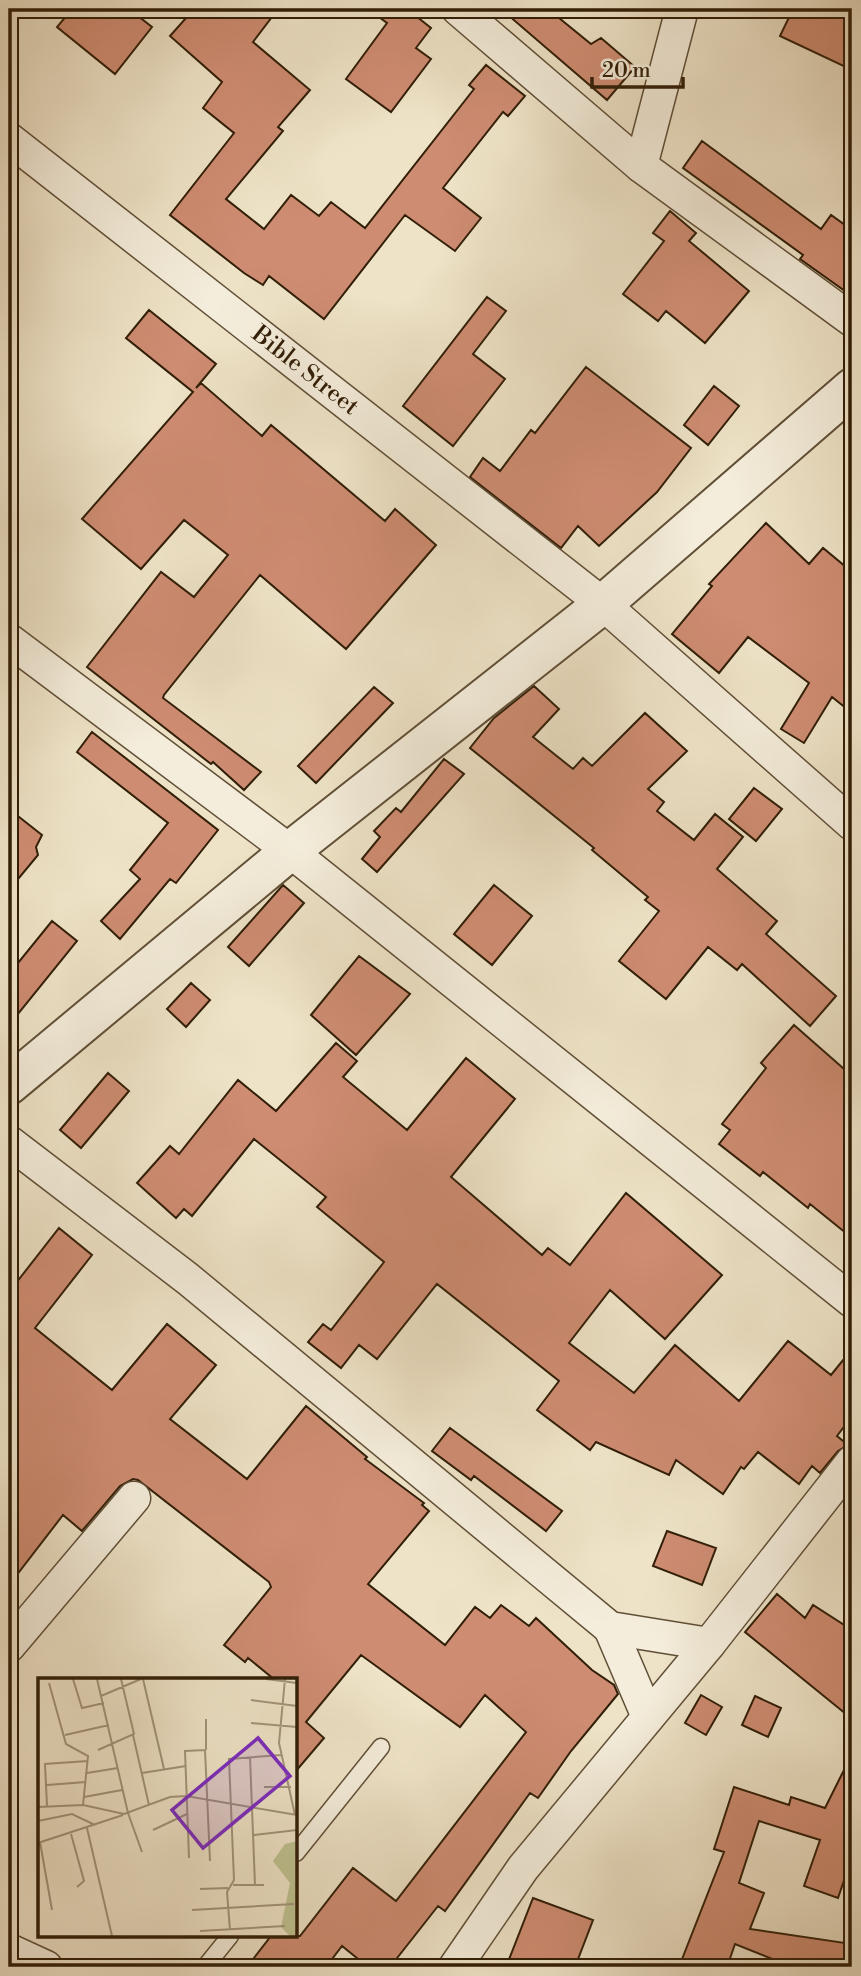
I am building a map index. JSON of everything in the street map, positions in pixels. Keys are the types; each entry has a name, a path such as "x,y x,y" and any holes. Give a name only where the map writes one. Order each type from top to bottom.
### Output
{"street":[{"path":"458,9 641,166 852,320"},
{"path":"641,166 682,9"},
{"name":"Bible Street","path":"9,139 603,604 852,824"},
{"path":"9,1085 290,851 603,604 852,388"},
{"path":"9,640 290,851 852,1301"},
{"path":"9,1142 188,1279 610,1628 648,1717"},
{"path":"455,1967 523,1868 709,1644 852,1462"},
{"path":"9,1646 134,1498"},
{"path":"610,1628 709,1644"},
{"path":"9,1950 46,1967"}],"lane":[{"path":"298,1851 381,1747"},
{"path":"205,1967 228,1938"}],"building":[{"path":"72,9 129,9 152,27 115,74 57,27"},
{"path":"194,9 278,9 253,42 310,90 278,127 283,131 226,199 264,229 291,195 319,216 331,202 365,228 474,89 469,85 486,65 525,96 508,116 503,112 443,188 481,218 455,251 405,215 324,319 269,276 263,285 244,273 170,215 234,133 203,108 222,82 170,36"},
{"path":"368,9 407,9 431,28 416,48 431,59 391,112 346,79 387,23"},
{"path":"501,9 548,9 591,44 601,38 635,67 607,100"},
{"path":"793,9 832,9 852,18 852,70 780,36"},
{"path":"702,141 821,229 831,215 852,230 852,296 800,259 803,255 683,168"},
{"path":"670,211 696,233 689,241 749,291 705,343 666,311 658,321 623,294 664,241 653,233"},
{"path":"487,297 506,311 473,354 505,379 453,446 403,406"},
{"path":"149,310 216,364 196,388 201,383 262,436 271,425 385,521 395,509 436,545 346,649 260,575 164,695 163,698 261,772 244,790 213,762 211,764 87,667 161,572 194,597 228,555 184,520 141,569 82,519 193,392 126,338"},
{"path":"586,367 691,448 657,492 599,546 578,526 561,548 470,477 483,458 500,471 531,430 535,433"},
{"path":"714,386 739,406 708,445 684,425"},
{"path":"766,523 809,564 823,548 852,572 852,713 832,697 804,743 781,729 809,683 748,637 719,673 672,634 712,586 709,584"},
{"path":"534,686 559,709 533,737 573,769 583,758 592,766 645,713 687,751 648,789 664,802 657,811 694,840 715,814 743,837 717,869 777,921 766,934 836,996 810,1026 742,964 737,970 708,947 666,999 619,961 659,911 645,900 648,897 592,850 594,848 470,748 494,718"},
{"path":"374,687 393,703 316,783 298,766"},
{"path":"92,732 218,830 176,883 170,879 120,939 101,921 140,879 130,870 168,823 77,752"},
{"path":"444,759 464,774 377,872 362,859 380,837 374,831 396,808 401,812"},
{"path":"754,788 782,809 756,841 729,819"},
{"path":"9,809 42,835 36,847 38,855 9,890"},
{"path":"283,885 304,903 249,966 228,947"},
{"path":"494,885 532,916 492,965 454,934"},
{"path":"52,921 77,941 9,1025 9,974"},
{"path":"359,956 410,994 356,1055 311,1015"},
{"path":"191,983 210,1000 186,1027 167,1009"},
{"path":"794,1025 852,1076 852,1238 810,1204 808,1208 763,1172 760,1176 719,1144 730,1130 722,1124 766,1068 761,1063"},
{"path":"336,1043 357,1061 343,1077 407,1130 466,1058 515,1099 451,1177 542,1255 548,1248 570,1265 626,1193 722,1275 665,1339 610,1290 569,1343 634,1393 675,1345 739,1401 788,1341 831,1375 852,1349 852,1416 837,1436 848,1445 838,1451 820,1473 812,1466 799,1484 758,1452 744,1469 741,1467 723,1494 676,1460 669,1475 596,1442 590,1450 537,1410 559,1381 437,1284 377,1359 359,1345 341,1368 308,1342 323,1324 331,1330 384,1262 317,1207 326,1197 254,1139 192,1216 184,1209 176,1218 137,1183 170,1146 179,1154 238,1080 276,1111"},
{"path":"108,1073 129,1091 81,1148 60,1130"},
{"path":"59,1228 92,1255 35,1328 112,1390 167,1324 216,1365 170,1419 247,1479 306,1406 367,1457 365,1459 424,1503 422,1505 429,1511 368,1584 445,1645 475,1607 490,1618 501,1605 529,1626 536,1618 592,1670 614,1685 618,1694 571,1751 538,1798 530,1793 445,1911 438,1906 390,1967 368,1967 342,1946 326,1967 247,1967 269,1938 298,1938 353,1868 396,1901 526,1732 485,1695 460,1727 361,1655 306,1722 324,1738 298,1769 298,1678 273,1678 248,1658 245,1662 224,1645 271,1587 269,1582 138,1480 133,1479 120,1486 82,1531 63,1515 9,1585 9,1292"},
{"path":"450,1428 562,1511 546,1531 474,1476 471,1480 432,1451"},
{"path":"667,1531 716,1548 702,1585 653,1566"},
{"path":"777,1594 805,1618 813,1605 852,1630 852,1719 745,1632"},
{"path":"701,1695 722,1707 706,1735 685,1723"},
{"path":"755,1696 781,1708 768,1737 742,1725"},
{"path":"852,1754 852,1857 838,1898 804,1886 820,1840 759,1821 739,1883 764,1893 750,1929 852,1944 852,1967 779,1967 780,1962 735,1944 727,1967 679,1967 724,1852 714,1849 734,1787 789,1805 791,1797 825,1808"},
{"path":"533,1898 593,1920 575,1967 506,1967"}]}
